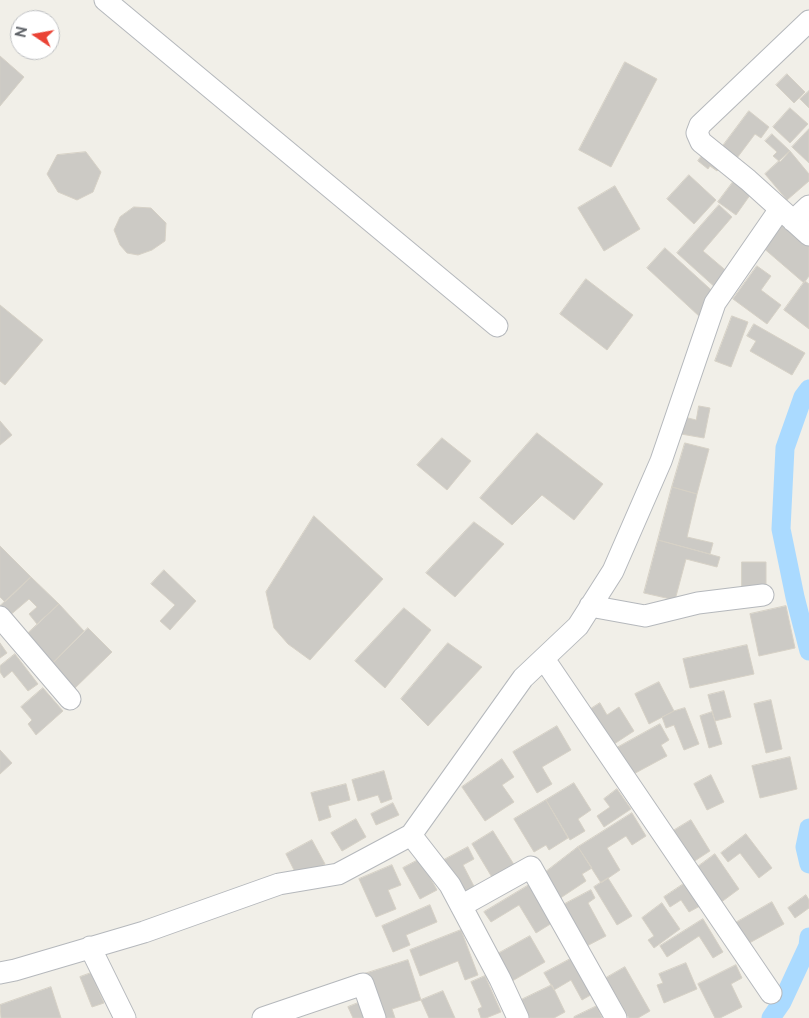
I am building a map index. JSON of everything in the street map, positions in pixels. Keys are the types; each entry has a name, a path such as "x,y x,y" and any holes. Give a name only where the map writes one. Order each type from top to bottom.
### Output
{"street":[{"path":"105,0 497,326"},
{"path":"809,21 700,125 698,134 702,142 809,235"},
{"path":"0,973 144,932 279,884 338,874 412,835 523,678 578,626 612,571 661,461 715,303 786,215 809,206"},
{"path":"590,606 645,616 698,603 763,595"},
{"path":"0,617 70,699"},
{"path":"544,659 771,993"},
{"path":"412,835 450,885 500,979 518,1018"},
{"path":"461,906 531,867 616,1018"},
{"path":"90,947 125,1018"},
{"path":"263,1018 363,984 376,1018"}],"building":[{"path":"0,56 24,77 0,106"},
{"path":"625,62 657,79 611,167 579,150"},
{"path":"787,74 805,92 794,103 776,85"},
{"path":"809,91 809,108 800,99"},
{"path":"790,108 808,124 790,143 773,127"},
{"path":"749,111 769,127 761,138 755,134 737,158 722,147"},
{"path":"809,129 809,163 792,147"},
{"path":"772,134 790,151 780,162 773,156 777,152 765,141"},
{"path":"706,150 723,163 717,171 710,166 708,169 698,161"},
{"path":"790,151 809,174 809,181 787,200 765,174"},
{"path":"86,152 101,172 93,192 77,200 58,192 47,174 57,155"},
{"path":"689,175 716,200 694,224 667,199"},
{"path":"736,178 753,191 736,215 718,202"},
{"path":"615,186 640,229 604,251 578,208"},
{"path":"719,205 732,217 703,251 730,274 717,289 677,253"},
{"path":"134,207 151,208 166,223 165,241 152,250 138,255 127,253 120,245 114,230 120,217"},
{"path":"784,220 809,242 809,276 804,283 761,246"},
{"path":"665,248 719,297 700,317 647,268"},
{"path":"757,266 771,276 761,290 781,305 767,324 733,299"},
{"path":"586,279 633,315 607,350 560,314"},
{"path":"805,281 809,284 809,329 784,310"},
{"path":"0,305 43,340 5,385 0,381"},
{"path":"732,316 748,322 731,367 715,361"},
{"path":"754,324 805,353 792,375 750,351 756,341 747,336"},
{"path":"699,406 710,408 704,438 681,434 684,417 696,420"},
{"path":"0,421 12,435 0,445"},
{"path":"537,433 603,484 574,520 542,495 512,525 480,498"},
{"path":"442,438 471,461 447,490 417,465"},
{"path":"685,443 709,449 697,494 672,487"},
{"path":"672,487 697,494 687,537 713,543 710,554 658,540"},
{"path":"314,516 383,579 310,660 288,644 274,628 266,592"},
{"path":"474,522 504,544 455,597 426,573"},
{"path":"658,540 720,557 717,567 686,559 675,600 644,593"},
{"path":"0,546 31,577 5,602 0,597"},
{"path":"742,562 766,562 766,593 742,593"},
{"path":"164,570 196,601 170,630 160,621 175,605 151,584"},
{"path":"31,577 59,604 37,624 29,614 37,607 29,599 8,617 0,609 0,606"},
{"path":"59,604 84,631 50,666 23,638"},
{"path":"786,606 795,648 759,656 750,614"},
{"path":"404,608 431,630 385,688 355,661"},
{"path":"88,628 112,652 73,690 50,666"},
{"path":"0,643 7,653 0,658"},
{"path":"448,643 482,667 428,726 401,699"},
{"path":"747,645 754,674 690,688 683,659"},
{"path":"15,654 38,684 28,691 12,671 4,678 0,672 0,666"},
{"path":"659,682 674,711 649,724 635,694"},
{"path":"43,688 63,711 36,735 28,724 32,720 21,707"},
{"path":"724,691 731,717 715,721 708,695"},
{"path":"771,700 782,749 766,753 754,704"},
{"path":"600,703 607,715 619,707 634,731 608,748 586,712"},
{"path":"685,708 699,744 684,750 674,725 666,728 662,717"},
{"path":"712,712 722,744 709,748 700,716"},
{"path":"660,724 669,740 661,745 667,756 628,777 613,750"},
{"path":"557,726 571,750 542,767 552,784 537,793 513,752"},
{"path":"0,750 12,763 0,774"},
{"path":"790,757 797,789 760,798 752,766"},
{"path":"502,759 514,777 502,785 514,802 485,821 462,787"},
{"path":"384,771 392,799 381,803 378,795 358,801 352,780"},
{"path":"711,775 724,802 707,810 694,784"},
{"path":"574,783 591,810 578,819 585,831 570,840 546,800"},
{"path":"346,784 350,800 328,806 331,817 319,821 311,793"},
{"path":"617,789 631,809 604,827 597,816 610,807 604,799"},
{"path":"546,800 568,838 549,850 546,845 534,852 514,819"},
{"path":"393,803 399,815 376,825 371,814"},
{"path":"632,813 646,836 632,845 626,836 607,848 620,870 601,883 578,847"},
{"path":"356,819 366,837 342,851 331,833"},
{"path":"691,820 710,851 687,866 668,834"},
{"path":"493,831 518,871 496,884 472,844"},
{"path":"746,834 772,868 759,878 740,853 728,862 721,853"},
{"path":"312,840 325,864 298,878 286,854"},
{"path":"468,847 474,859 463,865 478,894 463,902 442,861"},
{"path":"578,847 592,868 582,874 586,881 559,899 543,874"},
{"path":"715,854 739,889 716,906 692,871"},
{"path":"420,859 437,890 420,899 403,868"},
{"path":"392,865 401,885 388,890 396,909 376,917 359,879"},
{"path":"608,878 632,916 617,925 594,887"},
{"path":"685,883 700,906 689,912 681,900 670,907 664,897"},
{"path":"529,885 552,923 536,933 519,905 491,922 484,912"},
{"path":"591,890 595,898 588,903 606,936 583,948 561,906"},
{"path":"806,895 809,900 809,908 795,918 788,908"},
{"path":"772,902 784,924 742,947 730,926"},
{"path":"662,903 680,929 654,948 648,940 654,936 642,918"},
{"path":"430,905 437,922 406,935 410,945 393,952 382,926"},
{"path":"703,919 723,952 713,958 699,936 667,957 660,946"},
{"path":"461,930 478,975 465,980 458,961 420,976 410,950"},
{"path":"530,936 545,962 507,984 492,957"},
{"path":"574,957 594,993 582,1000 571,980 554,990 544,973"},
{"path":"408,960 421,1000 392,1009 395,1018 379,1018 364,974"},
{"path":"686,963 697,989 664,1003 657,985 663,983 659,974"},
{"path":"736,965 742,978 731,984 742,1007 720,1018 715,1018 698,984"},
{"path":"625,967 650,1011 638,1018 629,1018 606,978"},
{"path":"91,973 104,1003 92,1007 80,977"},
{"path":"485,976 501,1012 481,1018 478,1009 482,1007 471,982"},
{"path":"552,985 565,1012 554,1018 530,1018 521,1000"},
{"path":"51,987 61,1018 1,1018 0,1005"},
{"path":"443,991 455,1018 429,1018 421,1000"},
{"path":"363,1001 370,1018 353,1018 348,1007"},
{"path":"597,1006 602,1018 574,1018 574,1017"}],"waterway":[{"path":"809,389 803,397 785,448 781,529 795,597 809,651"},
{"path":"809,828 805,847 809,864"},
{"path":"771,1018 782,1002 808,946 809,937"}]}
